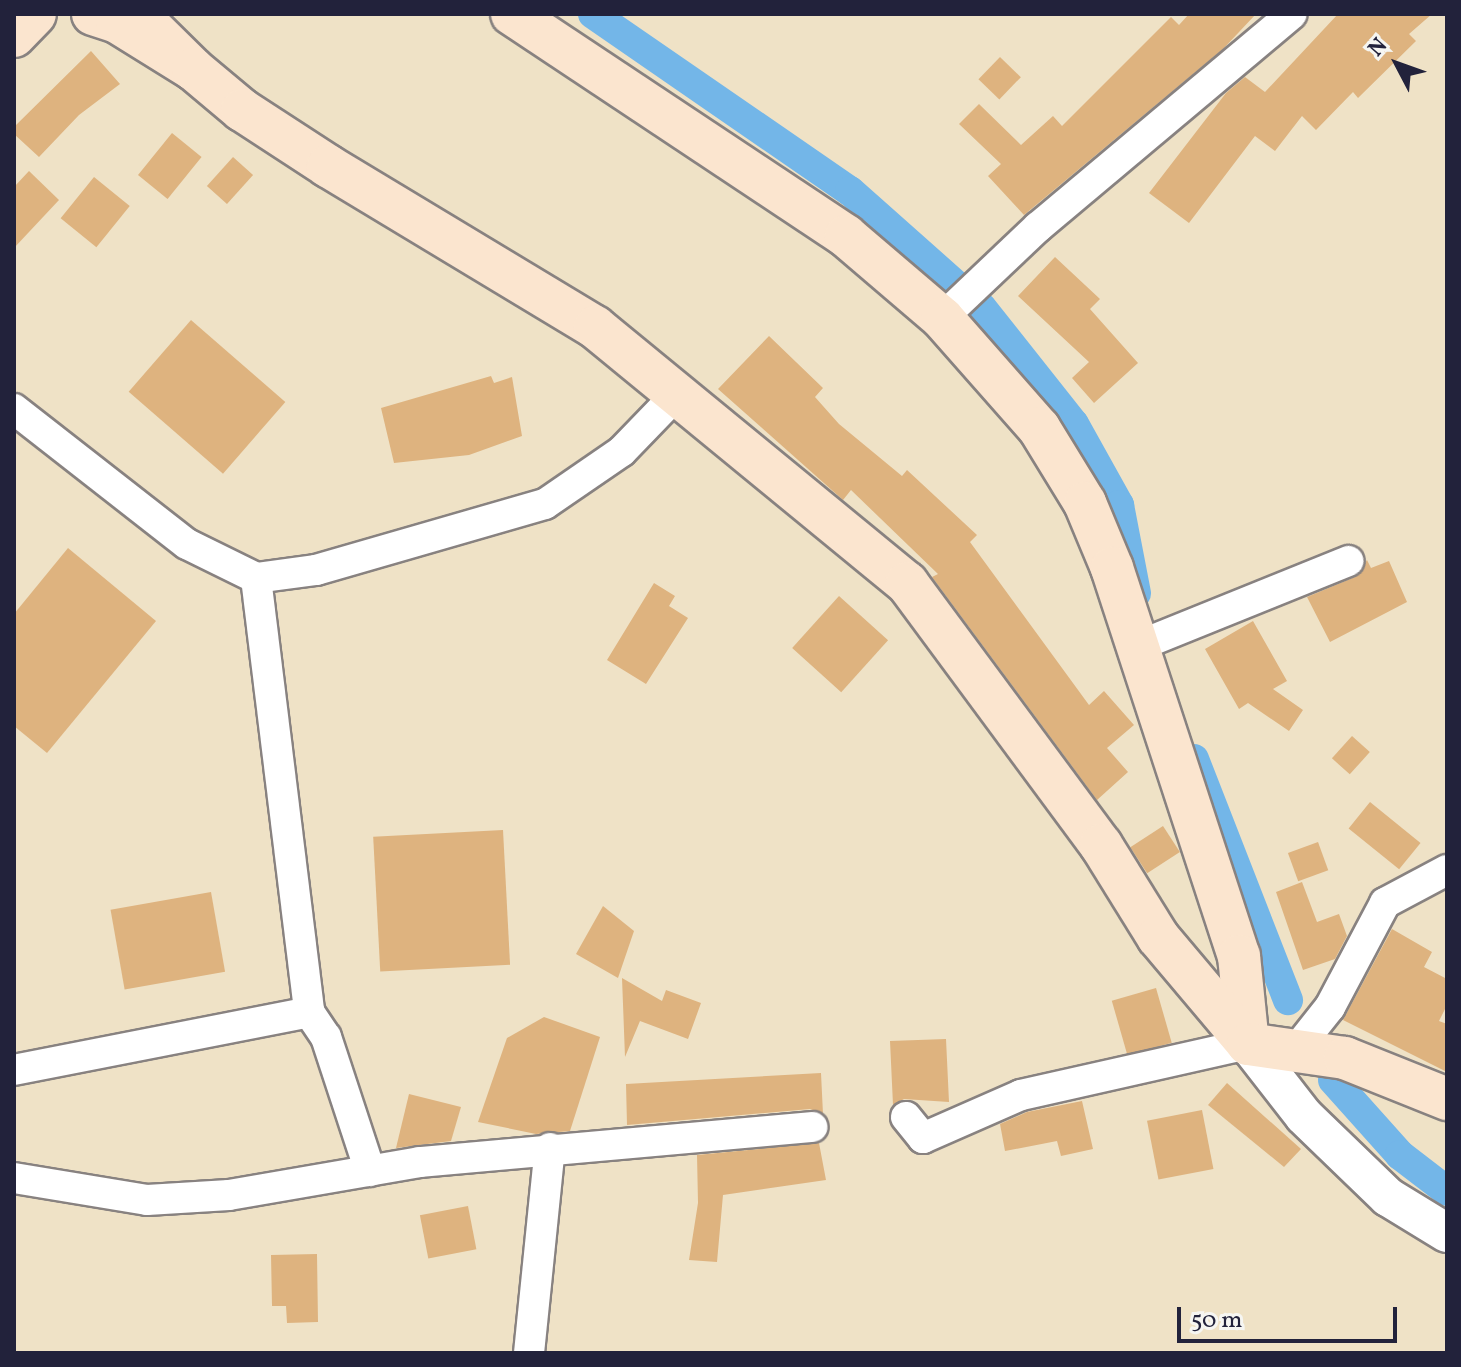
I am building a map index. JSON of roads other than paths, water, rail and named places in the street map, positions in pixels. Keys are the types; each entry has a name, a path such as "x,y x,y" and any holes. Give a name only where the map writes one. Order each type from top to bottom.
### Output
{"main road":[{"path":"14,36 35,14"},
{"path":"93,14 117,22 193,69"},
{"path":"137,14 193,69 242,110 328,166 595,327 679,392 907,583 1101,845 1158,937 1248,1044 1345,1058 1447,1099"},
{"path":"512,14 846,236 947,314 1039,428 1085,503 1138,646 1239,956 1248,1044"}],"street":[{"path":"947,314 983,279 1292,14"},
{"path":"14,409 187,544 256,578 316,570 545,504 622,451 679,392"},
{"path":"1138,646 1348,561"},
{"path":"256,578 309,1012 326,1037 370,1171"},
{"path":"1295,1051 1330,1007 1385,903 1447,870"},
{"path":"14,1070 309,1012"},
{"path":"906,1117 923,1138 1021,1095 1248,1044 1304,1116 1388,1197 1447,1233"},
{"path":"14,1178 147,1200 229,1195 370,1171 550,1148 812,1127"},
{"path":"529,1353 550,1148"}],"waterway":[{"path":"593,14 850,191 982,308 1074,424 1119,505 1136,593"},
{"path":"1194,759 1288,1000"},
{"path":"1333,1080 1400,1155 1447,1191"}]}
